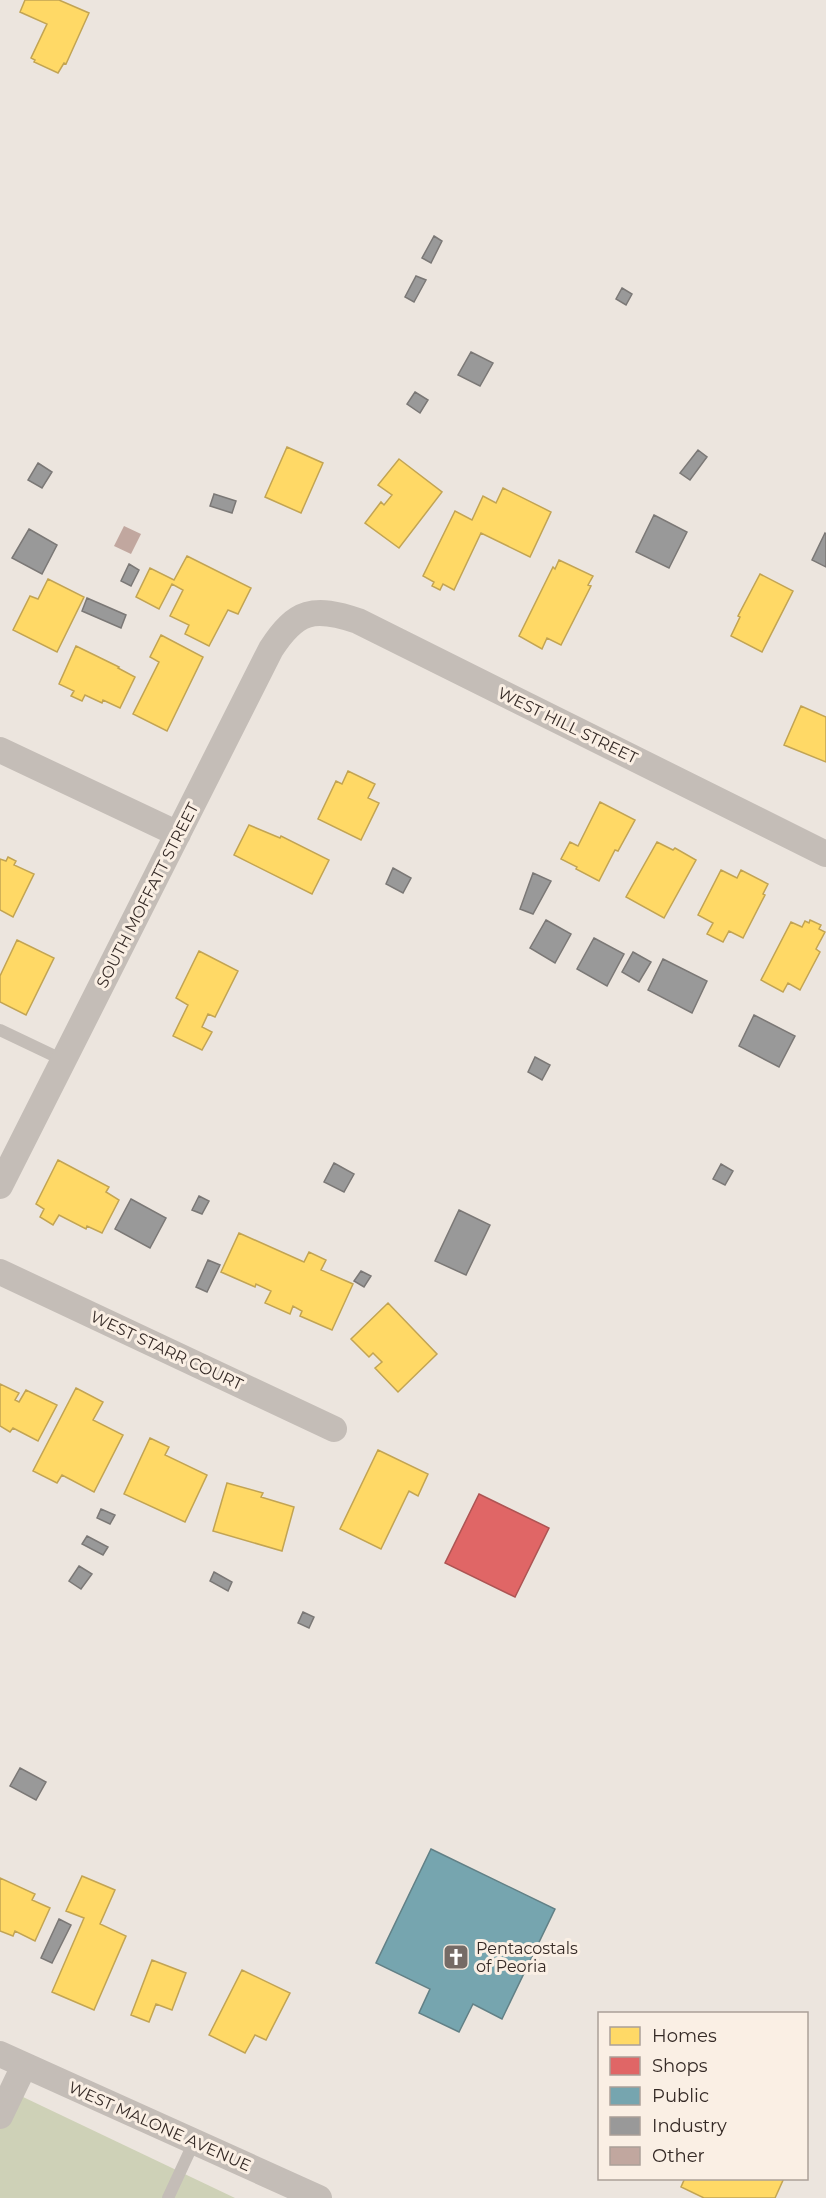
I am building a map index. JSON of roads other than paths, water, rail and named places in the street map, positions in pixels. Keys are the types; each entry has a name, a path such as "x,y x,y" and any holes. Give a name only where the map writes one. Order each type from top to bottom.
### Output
{"street":[{"name":"SOUTH MOFFATT STREET","path":"0,1186 271,649 291,623 306,614"},
{"name":"WEST HILL STREET","path":"306,614 329,614 358,621 826,854"},
{"path":"0,750 178,834"},
{"name":"WEST STARR COURT","path":"0,1272 334,1429"},
{"name":"WEST MALONE AVENUE","path":"0,2054 319,2198"},
{"path":"0,2115 24,2066"}],"lane":[{"path":"0,1030 63,1060"},
{"path":"168,2198 194,2142"}],"place":[{"name":"Pentacostals of Peoria","path":"456,1957"}]}
